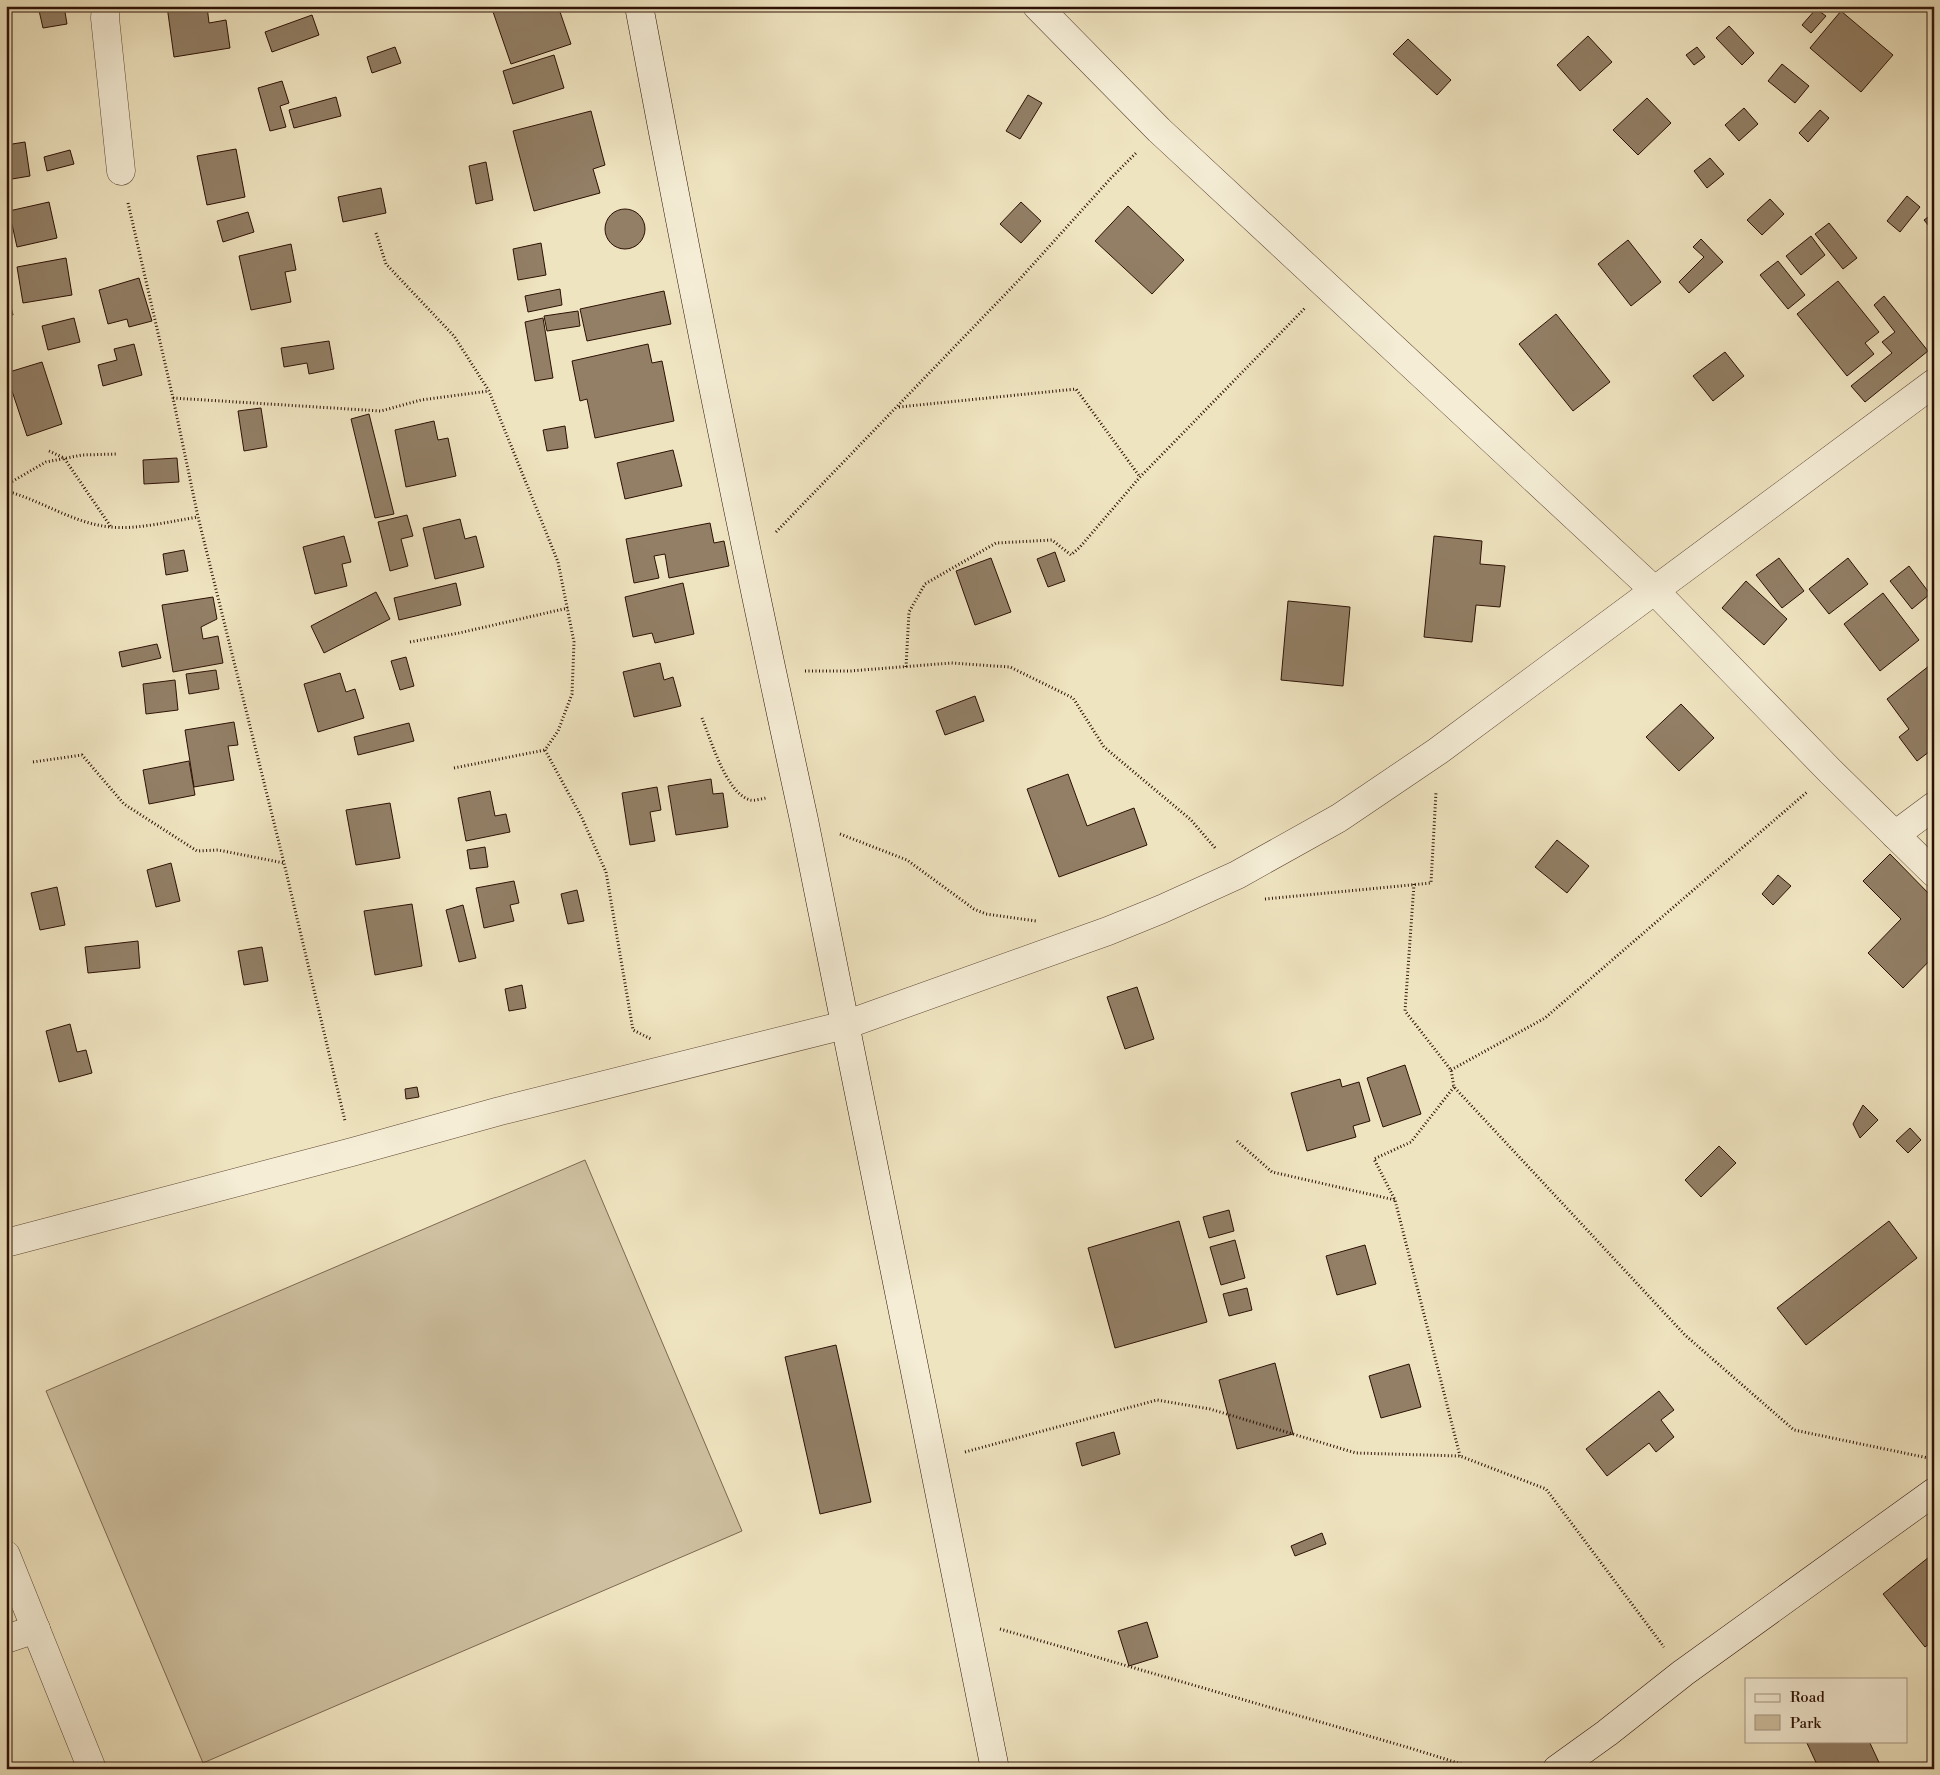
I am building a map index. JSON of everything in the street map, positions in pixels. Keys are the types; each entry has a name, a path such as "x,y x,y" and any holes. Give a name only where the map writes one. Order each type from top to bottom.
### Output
{"street":[{"path":"106,6 105,18 120,171"},
{"path":"639,6 704,346 801,808 995,1769"},
{"path":"1037,6 1159,130 1654,590 1831,772 1934,872"},
{"path":"6,1243 500,1111 845,1025 1108,931 1162,909 1237,875 1339,818 1438,751 1934,383"},
{"path":"1895,835 1934,806"},
{"path":"1557,1769 1607,1733 1683,1673 1934,1492"},
{"path":"6,1555 92,1769"},
{"path":"6,1639 36,1628"}],"path":[{"path":"748,560 898,407 1018,281 1111,178 1159,130"},
{"path":"120,171 174,398 198,517 284,863 352,1152"},
{"path":"376,233 386,264 454,336 489,391 558,562 574,642 572,694 558,731 545,750 454,768"},
{"path":"906,667 908,612 926,584 996,544 1052,540 1071,555 1140,477 1326,286"},
{"path":"898,407 1076,389 1140,477"},
{"path":"174,398 381,411 421,400 489,391"},
{"path":"49,451 64,458 112,528"},
{"path":"6,485 46,462 82,454 117,454"},
{"path":"6,491 94,524 112,528 198,517"},
{"path":"410,642 568,608"},
{"path":"771,672 850,671 951,663 1010,667 1073,698 1104,747 1191,820 1237,875"},
{"path":"702,718 727,779 736,790 750,800 801,808 907,860 957,897 986,914 1042,922"},
{"path":"545,750 582,818 606,872 633,1030 696,1062"},
{"path":"1259,899 1431,883 1438,751"},
{"path":"33,762 82,754 124,804 197,851 218,850 284,863"},
{"path":"1451,1070 1545,1018 1831,772"},
{"path":"1414,884 1405,1011 1451,1070 1454,1087 1685,1335 1794,1430 1934,1459"},
{"path":"1454,1087 1411,1142 1374,1159 1395,1200 1460,1456"},
{"path":"1237,1141 1272,1172 1395,1200"},
{"path":"933,1460 1158,1400 1210,1409 1356,1453 1460,1456 1546,1489 1683,1673"},
{"path":"964,1618 1383,1740 1476,1769"}],"green space":[{"path":"585,1160 742,1531 203,1763 46,1391"}],"building":[{"path":"38,6 64,6 67,24 43,28"},
{"path":"167,6 207,6 209,23 226,20 230,48 174,57"},
{"path":"491,6 543,6 544,9 558,6 571,44 511,64"},
{"path":"1816,9 1826,16 1811,33 1802,25"},
{"path":"1841,11 1893,55 1861,92 1810,48"},
{"path":"312,15 319,35 272,52 265,32"},
{"path":"1729,26 1754,53 1742,65 1716,38"},
{"path":"1588,36 1612,62 1580,91 1557,65"},
{"path":"1408,39 1451,80 1437,95 1393,54"},
{"path":"395,47 401,63 372,73 367,57"},
{"path":"1697,47 1705,57 1694,65 1686,55"},
{"path":"554,55 564,88 513,104 503,71"},
{"path":"1782,64 1809,86 1795,103 1768,81"},
{"path":"282,81 289,103 280,106 286,127 270,131 258,88"},
{"path":"1028,95 1042,103 1020,139 1006,131"},
{"path":"336,97 341,116 294,128 289,110"},
{"path":"1647,98 1671,123 1638,155 1613,130"},
{"path":"1744,108 1758,124 1739,141 1725,125"},
{"path":"1820,110 1829,118 1808,142 1799,133"},
{"path":"591,111 605,165 593,169 600,193 534,211 513,131"},
{"path":"25,142 30,176 6,180 6,145"},
{"path":"236,149 245,197 207,205 197,156"},
{"path":"70,150 74,164 47,171 44,157"},
{"path":"1710,158 1724,174 1707,188 1694,171"},
{"path":"486,162 493,200 476,204 469,166"},
{"path":"381,188 386,213 343,222 338,197"},
{"path":"1907,196 1920,207 1900,232 1887,221"},
{"path":"1770,199 1784,214 1762,235 1747,220"},
{"path":"49,202 57,238 17,247 9,211"},
{"path":"1021,202 1041,221 1021,243 1000,224"},
{"path":"1128,206 1184,260 1152,294 1095,241"},
{"path":"629,209 636,212 642,218 645,229 644,237 636,246 629,249 621,249 614,246 606,237 605,225 608,218 617,210"},
{"path":"248,212 254,232 223,242 217,221"},
{"path":"1934,213 1934,232 1924,220"},
{"path":"1829,223 1857,258 1843,269 1815,234"},
{"path":"1811,236 1825,255 1801,275 1786,256"},
{"path":"1701,239 1723,262 1689,293 1679,282 1704,257 1693,247"},
{"path":"1628,240 1661,282 1631,306 1598,264"},
{"path":"541,243 546,275 518,280 513,249"},
{"path":"291,244 296,270 285,272 291,302 251,310 239,256"},
{"path":"66,258 72,295 23,303 17,267"},
{"path":"1778,261 1805,295 1788,309 1760,275"},
{"path":"139,278 152,321 129,327 127,319 108,324 99,290"},
{"path":"1838,281 1879,332 1865,343 1874,354 1847,376 1797,314"},
{"path":"6,286 13,315 6,316"},
{"path":"560,289 562,305 528,312 525,296"},
{"path":"664,291 671,324 587,341 580,309"},
{"path":"1884,296 1928,351 1865,402 1851,386 1892,353 1882,342 1895,332 1874,305"},
{"path":"578,311 580,326 547,331 544,316"},
{"path":"1556,314 1610,382 1573,411 1519,344"},
{"path":"74,318 80,342 48,350 42,326"},
{"path":"543,318 553,378 535,381 525,322"},
{"path":"329,341 334,369 309,374 307,363 284,367 281,348"},
{"path":"134,344 142,375 103,386 98,365 117,360 114,349"},
{"path":"648,344 652,363 662,361 674,421 595,438 587,399 580,401 572,361"},
{"path":"1725,352 1744,376 1713,401 1693,376"},
{"path":"42,362 62,424 27,436 6,373"},
{"path":"261,408 267,447 244,451 238,411"},
{"path":"369,414 394,514 375,518 351,419"},
{"path":"434,421 438,440 448,438 456,476 406,487 395,430"},
{"path":"565,426 568,448 547,451 543,430"},
{"path":"673,450 682,486 625,499 617,463"},
{"path":"177,458 179,482 144,484 143,460"},
{"path":"407,515 413,536 401,539 408,566 390,571 378,522"},
{"path":"460,519 465,539 476,536 484,567 435,579 423,528"},
{"path":"710,523 714,543 724,541 729,566 669,578 665,554 654,556 659,578 634,583 626,539"},
{"path":"344,536 351,562 342,564 347,586 315,594 303,547"},
{"path":"1434,536 1482,541 1480,564 1505,566 1500,607 1476,605 1472,642 1424,637"},
{"path":"184,550 188,571 166,575 163,554"},
{"path":"1055,552 1065,581 1048,587 1037,559"},
{"path":"991,558 1011,612 975,625 956,571"},
{"path":"1779,558 1804,591 1782,608 1756,575"},
{"path":"1848,558 1868,584 1829,614 1809,589"},
{"path":"1909,566 1930,594 1912,609 1890,581"},
{"path":"1746,581 1787,619 1764,645 1722,608"},
{"path":"456,583 461,605 399,620 394,598"},
{"path":"683,583 694,634 655,643 652,633 633,637 625,597"},
{"path":"376,592 390,619 324,653 311,626"},
{"path":"1883,593 1919,640 1880,671 1844,624"},
{"path":"213,597 217,619 201,627 203,639 218,636 223,663 173,672 162,605"},
{"path":"1288,601 1350,607 1343,686 1281,680"},
{"path":"157,644 161,658 122,667 119,652"},
{"path":"406,657 414,686 400,690 391,661"},
{"path":"1934,662 1934,748 1917,761 1899,737 1909,729 1887,699"},
{"path":"660,663 664,680 673,677 681,706 634,717 623,672"},
{"path":"216,670 219,689 189,694 186,674"},
{"path":"340,673 346,692 355,689 364,718 318,732 304,684"},
{"path":"175,680 178,710 146,714 143,684"},
{"path":"975,696 984,721 945,735 936,711"},
{"path":"1681,704 1714,738 1679,771 1646,737"},
{"path":"234,722 238,745 228,746 234,780 194,787 185,730"},
{"path":"409,723 414,741 358,755 354,737"},
{"path":"189,761 195,795 149,804 143,770"},
{"path":"1068,774 1087,826 1134,808 1147,845 1059,877 1027,789"},
{"path":"711,779 713,794 723,793 728,827 676,835 668,786"},
{"path":"657,787 661,810 650,812 655,841 630,845 622,793"},
{"path":"490,791 495,816 506,814 510,832 466,841 458,798"},
{"path":"390,803 400,858 356,865 346,810"},
{"path":"1557,840 1589,866 1567,893 1535,867"},
{"path":"485,847 488,867 470,869 467,850"},
{"path":"1890,854 1934,899 1934,956 1903,988 1868,953 1901,919 1863,881"},
{"path":"171,863 180,901 156,907 147,870"},
{"path":"1778,875 1791,886 1773,905 1762,894"},
{"path":"514,881 519,903 510,905 514,921 484,928 476,888"},
{"path":"57,887 65,925 40,930 31,893"},
{"path":"577,890 584,921 568,924 561,894"},
{"path":"412,904 422,966 375,975 364,911"},
{"path":"463,905 476,958 459,962 446,910"},
{"path":"138,941 140,968 88,973 85,947"},
{"path":"262,947 268,981 244,985 238,951"},
{"path":"522,985 526,1008 509,1011 505,989"},
{"path":"1137,987 1154,1039 1125,1049 1107,997"},
{"path":"70,1024 77,1052 86,1050 92,1073 59,1082 46,1031"},
{"path":"1405,1065 1421,1114 1383,1127 1367,1078"},
{"path":"1340,1079 1342,1087 1359,1082 1370,1121 1353,1126 1356,1137 1307,1151 1291,1093"},
{"path":"417,1087 419,1097 406,1099 405,1089"},
{"path":"1863,1105 1878,1120 1860,1138 1853,1124"},
{"path":"1910,1128 1921,1140 1908,1153 1896,1141"},
{"path":"1719,1146 1736,1163 1701,1197 1685,1180"},
{"path":"1229,1210 1234,1231 1209,1238 1203,1217"},
{"path":"1179,1221 1207,1322 1115,1348 1088,1248"},
{"path":"1889,1221 1917,1258 1806,1345 1777,1308"},
{"path":"1235,1240 1245,1278 1221,1285 1210,1247"},
{"path":"1365,1245 1376,1284 1337,1295 1326,1256"},
{"path":"1247,1288 1252,1310 1229,1316 1223,1294"},
{"path":"836,1345 871,1502 820,1514 785,1357"},
{"path":"1275,1363 1293,1434 1237,1449 1219,1380"},
{"path":"1409,1364 1421,1407 1381,1418 1369,1376"},
{"path":"1659,1391 1674,1410 1661,1420 1674,1437 1656,1452 1649,1443 1607,1476 1586,1449"},
{"path":"1114,1432 1120,1454 1082,1466 1076,1443"},
{"path":"1322,1533 1326,1544 1295,1556 1291,1546"},
{"path":"1934,1553 1934,1640 1925,1647 1883,1594"},
{"path":"1147,1622 1158,1657 1129,1666 1118,1631"},
{"path":"1806,1742 1869,1742 1882,1769 1819,1769"}]}
